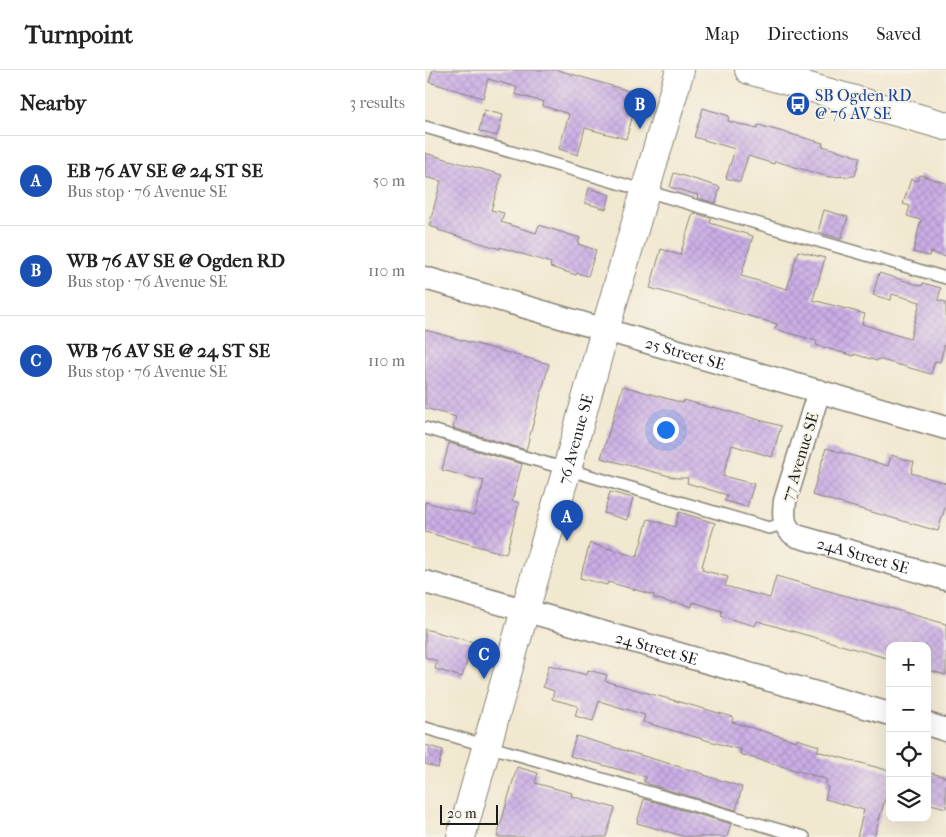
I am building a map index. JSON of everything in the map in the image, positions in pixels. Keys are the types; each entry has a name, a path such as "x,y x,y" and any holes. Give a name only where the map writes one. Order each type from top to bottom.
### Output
{"street":[{"name":"76 Avenue SE","path":"461,837 680,70"},
{"path":"749,70 946,126"},
{"name":"25 Street SE","path":"425,278 946,428"},
{"name":"77 Avenue SE","path":"785,523 785,502 819,391"},
{"name":"24A Street SE","path":"785,523 791,533 797,536 946,579"},
{"name":"24 Street SE","path":"425,582 886,713"},
{"path":"931,725 946,730"}],"lane":[{"path":"425,127 946,278"},
{"path":"425,428 769,528 785,523"},
{"path":"425,728 805,837"}],"building":[{"path":"433,70 558,70 639,94 626,139 585,128 578,155 559,149 569,114 543,106 544,102 515,94 517,87 488,79 483,98 429,82"},
{"path":"703,108 729,116 728,121 757,129 758,125 823,143 822,146 860,157 855,176 829,177 775,161 774,164 748,156 740,182 726,178 735,149 694,137"},
{"path":"484,110 503,115 497,136 479,131"},
{"path":"425,153 502,175 491,210 504,213 501,222 536,233 539,225 580,238 578,244 596,250 588,276 577,273 576,275 550,267 551,263 429,226 441,181 425,177"},
{"path":"674,173 720,187 716,203 697,198 698,195 670,187"},
{"path":"920,175 946,183 946,257 930,252 929,256 913,252 921,220 907,216 910,206 903,204 911,179 918,181"},
{"path":"589,188 610,195 606,209 585,203"},
{"path":"824,210 848,217 841,239 818,232"},
{"path":"693,213 711,218 710,223 753,236 741,276 787,289 798,251 825,258 813,300 865,314 862,324 893,334 910,339 920,302 892,294 891,300 873,295 879,273 922,286 923,283 941,288 938,300 946,302 946,339 940,362 935,361 931,374 878,359 877,361 854,354 854,356 816,345 817,341 775,329 777,324 650,288 661,249 680,255"},
{"path":"425,330 549,364 526,450 453,428 456,417 425,408"},
{"path":"623,386 683,403 684,400 781,426 772,457 732,445 723,476 754,484 747,507 725,501 727,495 687,483 688,478 677,478 601,458"},
{"path":"449,443 522,464 512,501 519,503 506,554 425,532 425,502 474,515 484,481 442,470"},
{"path":"826,448 888,466 891,455 914,462 911,473 946,483 946,504 938,531 812,495"},
{"path":"610,492 633,498 627,520 604,513"},
{"path":"679,512 715,523 702,570 728,577 725,586 770,598 776,576 946,624 946,675 931,671 931,642 886,642 886,658 757,621 755,626 721,616 722,611 693,602 692,607 675,602 675,604 654,598 654,595 608,582 607,585 580,578 590,543 637,557 648,519 675,527"},
{"path":"425,629 473,642 462,677 435,669 437,661 425,657"},
{"path":"549,665 587,675 588,670 607,675 605,681 733,717 732,722 796,741 797,739 819,746 817,751 886,770 886,796 874,837 857,837 864,810 825,799 828,787 826,786 826,779 740,754 741,750 643,722 645,715 599,701 593,721 575,716 578,706 552,699 554,691 543,687"},
{"path":"576,736 742,787 736,810 648,784 644,782 646,777 570,756"},
{"path":"425,745 443,750 438,768 425,764"},
{"path":"517,767 538,773 535,783 572,793 571,796 615,808 606,837 497,837"},
{"path":"931,773 946,777 946,808 931,804"},
{"path":"644,799 731,824 727,837 686,837 637,823"}],"place":[{"name":"SB Ogden RD @ 76 AV SE","path":"798,104"},
{"name":"WB 76 AV SE @ Ogden RD","path":"640,129"},
{"name":"EB 76 AV SE @ 24 ST SE","path":"567,541"},
{"name":"WB 76 AV SE @ 24 ST SE","path":"484,679"}]}
